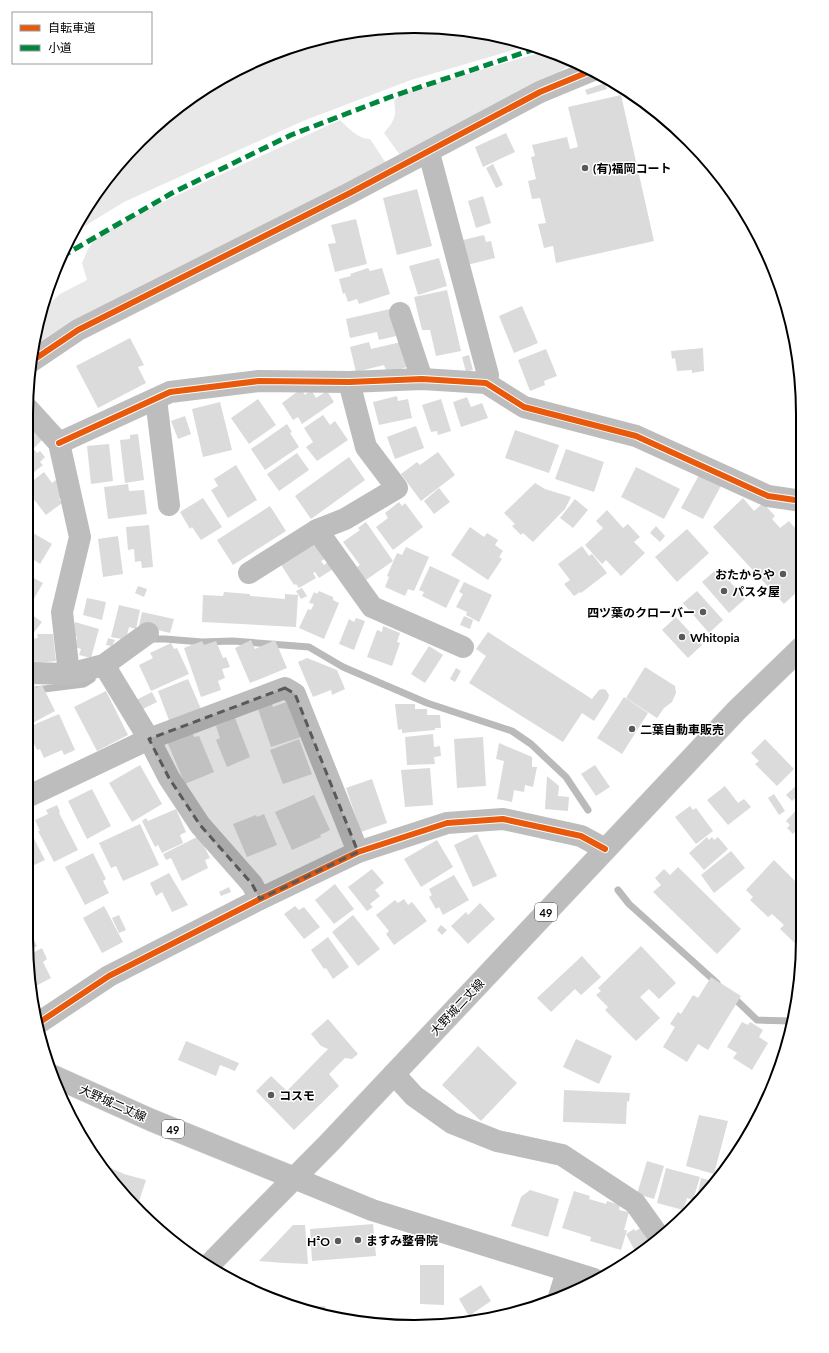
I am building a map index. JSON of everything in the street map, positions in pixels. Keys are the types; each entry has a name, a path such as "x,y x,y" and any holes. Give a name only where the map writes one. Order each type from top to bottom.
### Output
{"street":[{"path":"37,358 78,330 350,194 540,92 585,73"},
{"path":"428,153 488,375 486,383"},
{"path":"400,313 422,379"},
{"path":"59,443 170,392 259,381 349,382 422,379 486,383 524,407 636,436 768,496 796,500"},
{"path":"249,573 317,530 346,519 397,488 366,447 349,382"},
{"path":"156,399 169,505"},
{"path":"33,414 59,443 80,537 62,612 69,674"},
{"path":"317,530 372,606 463,646"},
{"path":"33,673 69,674 104,665 148,633"},
{"name":"大野城二丈線","path":"60,1079 151,1120 294,1178 330,1142 736,711 796,653"},
{"path":"104,665 149,739 169,778 200,824 252,884 260,899"},
{"path":"33,794 149,739 285,688 295,694 358,852"},
{"path":"42,1021 109,976 260,899 358,852 447,823 503,819 581,836 605,849"},
{"path":"394,1074 414,1096 452,1123 497,1141 562,1155 635,1203 656,1233"},
{"path":"212,1262 294,1178 372,1210 589,1278"},
{"path":"561,1291 567,1271"}],"highlighted area":[{"path":"285,688 295,694 358,852 260,899 252,884 200,825 169,778 149,739"}],"shaded area":[{"path":"414,33 464,36 489,40 520,48 411,80 303,121 124,202 82,228 97,203 128,163 163,128 182,112 203,97 246,72 292,53 340,40 365,36"},
{"path":"538,53 569,66 550,80 400,155 384,133 395,115 394,101 402,93"},
{"path":"340,120 357,135 370,139 386,163 39,344 50,304 60,294 87,280 82,263 94,240 108,230 142,212"}],"building":[{"path":"604,83 607,89 587,95 585,90"},
{"name":"(有)福岡コート","path":"621,95 654,241 556,263 553,246 544,248 538,224 546,223 540,198 532,199 528,181 536,179 531,157 535,156 532,145 567,137 570,149 578,147 568,107"},
{"path":"506,133 515,152 483,167 475,147"},
{"path":"493,164 503,185 496,188 486,168"},
{"path":"417,189 432,246 397,255 383,198"},
{"path":"483,196 491,223 476,228 468,201"},
{"path":"356,219 367,264 335,272 328,244 336,243 331,225"},
{"path":"484,235 486,242 491,241 495,258 467,265 463,240"},
{"path":"439,258 447,286 418,295 409,266"},
{"path":"368,268 370,271 382,268 390,294 359,304 357,299 348,302 345,293 343,294 339,279 351,276 350,274"},
{"path":"447,290 461,351 436,356 430,330 422,330 414,297"},
{"path":"522,306 538,343 514,353 499,316"},
{"path":"390,309 396,336 379,340 377,332 350,338 346,319"},
{"path":"130,338 144,365 138,367 146,383 98,408 76,366"},
{"path":"369,342 371,349 401,342 407,367 387,373 384,365 356,372 350,347"},
{"path":"703,348 704,371 692,373 692,370 677,371 675,358 672,359 671,351"},
{"path":"546,349 557,376 544,381 545,385 530,391 518,360"},
{"path":"469,355 473,370 466,372 462,357"},
{"path":"301,389 305,395 311,390 316,398 327,391 334,402 302,424 298,417 293,420 282,403"},
{"path":"397,396 398,401 408,399 412,418 379,425 373,402"},
{"path":"467,397 471,407 482,403 488,418 461,427 453,402"},
{"path":"258,399 276,425 249,444 231,418"},
{"path":"441,399 451,431 438,435 437,431 431,432 422,405"},
{"path":"220,402 232,450 203,457 192,409"},
{"path":"323,415 330,425 335,421 348,440 317,461 306,447 313,442 304,428"},
{"path":"185,416 191,434 178,439 171,421"},
{"path":"287,424 292,432 290,433 299,447 265,470 251,449"},
{"path":"416,426 424,448 395,459 387,437"},
{"path":"33,427 44,438 34,448 33,447"},
{"path":"515,430 559,445 549,473 505,458"},
{"path":"138,434 144,480 125,483 120,440 130,439 130,435"},
{"path":"109,444 113,481 91,484 87,446"},
{"path":"33,448 37,453 40,451 45,457 40,462 43,465 33,473"},
{"path":"566,449 604,462 594,492 555,479"},
{"path":"438,452 455,475 421,501 401,474 417,462 420,465"},
{"path":"297,453 309,470 279,491 267,474"},
{"path":"349,457 365,480 311,519 295,496"},
{"path":"236,465 257,500 228,518 211,490 218,486 214,479"},
{"path":"636,467 680,489 664,519 621,497"},
{"path":"44,472 52,483 56,480 62,487 64,495 59,499 62,503 46,515 33,498 33,481"},
{"path":"699,475 721,486 703,519 681,508"},
{"path":"535,483 545,489 571,497 565,509 533,542 523,533 521,535 512,526 515,524 504,513"},
{"path":"128,484 129,491 144,490 147,514 108,519 104,487"},
{"path":"439,488 450,502 434,514 424,501"},
{"path":"203,498 222,527 201,540 192,527 190,529 180,512"},
{"path":"743,498 754,511 763,503 775,516 772,519 780,528 789,521 794,527 796,526 796,593 784,604 713,527"},
{"path":"575,499 588,510 573,528 560,518"},
{"path":"399,502 402,506 405,503 423,527 393,550 376,527 388,518 385,513"},
{"path":"270,506 286,531 233,565 217,540"},
{"path":"607,510 623,528 628,524 640,537 634,542 645,553 621,576 606,560 602,564 585,545 603,528 596,521"},
{"path":"366,522 393,561 366,580 357,567 360,565 343,542 360,530 358,528"},
{"path":"149,525 153,567 142,568 141,561 135,562 134,549 128,550 126,527"},
{"path":"656,526 665,536 660,542 650,533"},
{"path":"470,527 484,537 487,533 498,540 495,545 503,551 499,557 502,559 488,580 451,555"},
{"path":"687,529 709,553 677,582 655,557"},
{"path":"33,533 52,544 40,564 33,559"},
{"path":"118,536 123,574 103,577 98,539"},
{"path":"311,539 326,558 321,561 324,565 328,562 333,569 319,578 315,572 313,573 316,578 299,588 296,584 294,585 278,560"},
{"path":"582,546 589,556 592,554 607,573 581,593 580,592 574,596 564,584 570,580 558,564"},
{"path":"406,547 429,557 414,591 408,589 405,596 385,587 389,577 387,576 397,553 402,555"},
{"path":"430,566 460,580 446,608 422,596 424,592 419,590"},
{"name":"パスタ屋","path":"718,568 745,599 729,613 702,582"},
{"path":"33,578 43,583 33,600"},
{"path":"464,582 492,595 479,622 466,615 467,612 456,607 463,594 459,592"},
{"path":"138,586 147,589 144,597 135,593"},
{"path":"302,588 307,596 301,599 296,591"},
{"path":"319,591 333,597 333,600 339,603 324,639 299,628 308,609 311,610 314,604 309,603 314,592 317,594"},
{"name":"四ツ葉のクローバー","path":"697,591 723,620 709,633 683,603"},
{"path":"224,592 285,599 285,594 298,595 296,627 202,622 203,595 223,596"},
{"path":"87,598 106,602 102,620 83,615"},
{"path":"119,605 140,610 136,629 129,627 126,640 111,637"},
{"path":"142,612 174,619 170,633 158,630 138,630"},
{"path":"33,616 42,622 33,634"},
{"path":"464,616 473,620 470,629 460,625"},
{"name":"Whitopia","path":"676,617 702,645 688,658 662,630"},
{"path":"356,618 365,621 354,650 339,644 349,619 354,622"},
{"path":"75,622 99,629 91,658 79,655 81,649 75,647 77,637 72,635"},
{"path":"383,626 400,633 397,642 400,643 392,666 367,657 377,630 382,632"},
{"path":"488,632 592,699 599,690 606,690 609,695 608,699 594,721 582,713 563,742 469,683 486,656 476,649"},
{"path":"37,634 53,634 56,661 33,664 33,639 38,638"},
{"path":"108,638 115,640 112,646 106,645"},
{"path":"251,640 255,649 275,640 287,668 250,683 235,648"},
{"path":"202,641 204,645 216,641 223,658 226,657 230,667 222,669 225,678 218,681 221,690 201,697 184,648"},
{"path":"171,643 174,649 177,648 189,674 151,691 139,665 153,658 150,653"},
{"path":"429,646 443,655 425,683 411,674"},
{"path":"307,658 337,670 345,689 332,695 331,690 313,697 298,662"},
{"path":"645,667 675,686 676,693 672,702 664,708 657,718 626,698"},
{"path":"456,668 461,671 455,682 450,679"},
{"path":"188,679 201,709 170,723 158,691"},
{"path":"33,684 36,688 42,685 55,711 33,723"},
{"path":"106,691 128,735 97,751 74,707"},
{"path":"152,692 157,702 141,710 136,700"},
{"path":"624,697 648,713 622,754 597,738"},
{"path":"271,701 273,707 289,701 301,737 271,747 257,706"},
{"path":"395,704 415,704 415,709 427,709 427,715 440,715 441,728 435,728 435,730 402,733 402,729 398,730"},
{"path":"59,714 75,750 64,755 62,750 44,758 40,749 37,750 33,742 33,725"},
{"path":"235,718 250,757 227,767 216,740 220,738 216,726"},
{"path":"191,729 194,737 199,736 214,772 185,784 166,739"},
{"path":"433,734 434,747 440,746 441,756 434,757 435,764 407,765 405,737"},
{"path":"483,737 486,786 457,788 454,739"},
{"path":"299,739 312,774 283,784 270,750"},
{"path":"765,739 794,769 777,786 755,764 759,761 751,753"},
{"path":"499,743 532,757 532,767 537,767 533,787 525,785 524,792 514,790 512,802 497,799 504,761 496,759"},
{"path":"140,765 162,804 132,822 109,783"},
{"path":"595,765 610,787 596,796 581,774"},
{"path":"430,768 433,805 405,807 401,770"},
{"path":"547,776 559,786 558,796 569,797 568,811 545,809"},
{"path":"372,779 387,823 361,832 346,788"},
{"path":"725,786 738,803 744,799 751,807 728,825 707,800"},
{"path":"796,786 796,797 792,801 786,795"},
{"path":"92,789 111,826 87,839 68,801"},
{"path":"774,794 785,811 779,815 768,798"},
{"path":"314,795 330,830 320,835 321,837 292,850 275,812"},
{"path":"57,805 60,812 59,813 78,850 54,862 38,831 40,831 35,820 48,814 46,810"},
{"path":"690,806 693,810 696,808 713,831 696,844 675,817"},
{"path":"176,809 186,832 180,835 183,843 162,853 158,845 155,847 142,821 146,818 148,821"},
{"path":"796,810 796,830 793,834 787,828 790,825 786,821"},
{"path":"264,814 277,845 247,857 233,824 256,815 257,817"},
{"path":"140,824 159,865 123,881 116,866 111,868 99,843"},
{"path":"477,834 497,876 473,887 454,845"},
{"path":"199,836 210,858 205,860 208,868 182,881 171,858 166,860 163,854"},
{"path":"33,837 45,860 33,866"},
{"path":"707,837 709,840 712,837 714,840 718,837 728,849 704,870 689,853"},
{"path":"437,840 453,867 421,887 404,859"},
{"path":"731,851 745,868 714,893 701,875"},
{"path":"93,853 106,879 103,881 109,893 85,905 65,867"},
{"path":"774,860 796,882 796,944 780,929 784,925 772,914 768,917 750,900 753,897 746,890"},
{"path":"678,867 741,929 717,954 653,892 661,885 655,878 664,869 670,875"},
{"path":"372,869 384,883 375,890 380,896 370,904 373,907 367,911 348,887"},
{"path":"169,873 188,905 172,912 162,892 156,896 150,883"},
{"path":"454,875 469,900 443,915 439,907 436,909 429,897 432,895 429,889"},
{"path":"335,884 354,909 334,924 315,900"},
{"path":"229,887 231,892 221,896 219,892"},
{"path":"404,899 408,905 412,902 427,921 394,945 386,934 389,931 376,915 395,900 398,903"},
{"path":"480,903 495,919 468,944 451,926 466,912 468,915"},
{"path":"104,906 123,942 102,953 83,918"},
{"path":"295,906 299,910 304,907 320,927 304,939 284,914"},
{"path":"119,915 126,930 119,933 112,918"},
{"path":"353,915 380,949 358,966 332,932"},
{"path":"441,925 447,930 442,935 437,930"},
{"path":"328,937 349,967 333,979 311,950"},
{"path":"33,938 37,946 33,948"},
{"path":"641,946 676,983 659,999 649,989 640,997 660,1018 636,1041 605,1010 608,1007 596,995 601,991 598,988"},
{"path":"42,948 47,959 43,962 51,978 36,986 34,963 34,953"},
{"path":"582,956 601,977 581,995 575,989 551,1012 537,998"},
{"path":"711,977 741,996 708,1050 698,1044 687,1062 663,1047 675,1027 670,1024 678,1012 681,1014 693,995 698,998"},
{"path":"328,1019 358,1054 352,1059 345,1058 329,1074 339,1086 294,1130 256,1091 271,1076 287,1091 328,1049 321,1046 311,1034"},
{"path":"742,1022 748,1025 750,1022 763,1030 759,1037 768,1043 752,1070 733,1058 737,1053 727,1047"},
{"path":"576,1039 612,1056 599,1084 563,1067"},
{"path":"186,1041 239,1063 235,1071 220,1065 216,1076 178,1060"},
{"path":"478,1046 517,1083 481,1121 442,1085"},
{"path":"564,1090 630,1093 629,1102 627,1101 626,1124 563,1122"},
{"path":"699,1115 728,1121 714,1174 686,1166"},
{"path":"647,1161 664,1166 654,1199 637,1194"},
{"path":"109,1167 124,1174 146,1180 139,1201"},
{"path":"666,1168 700,1177 694,1198 692,1200 687,1198 682,1210 657,1203"},
{"path":"701,1178 709,1180 701,1190 698,1193"},
{"path":"530,1190 559,1199 548,1237 511,1226 521,1197"},
{"path":"574,1191 590,1196 589,1199 606,1204 607,1201 620,1205 619,1210 629,1212 624,1230 627,1230 621,1250 590,1241 591,1237 562,1228"},
{"path":"373,1224 376,1256 312,1261 310,1229"},
{"path":"293,1225 305,1225 308,1264 259,1261"},
{"path":"641,1228 648,1240 634,1250 626,1234 634,1229 635,1231"},
{"path":"420,1265 444,1265 444,1305 420,1304"},
{"path":"481,1285 491,1301 469,1316 459,1299"},
{"path":"325,1306 326,1309 316,1307"}],"waterway":[{"path":"148,641 151,639 202,642 233,641 309,647 343,667 427,703 512,731 531,744 566,777 588,810"},
{"path":"36,690 84,684 92,679"},
{"path":"618,890 629,904 717,983"},
{"path":"732,996 757,1020 787,1021"}],"marked path":[{"path":"69,252 172,193 291,135 390,97 530,51"}],"cycle path":[{"path":"37,357 78,330 350,193 540,92 585,73"},
{"path":"59,443 170,392 259,381 349,382 422,379 486,383 524,407 636,436 768,496 796,500"},
{"path":"42,1021 109,976 260,899 358,852 447,823 503,819 581,836 605,849"}],"place":[{"name":"(有)福岡コート","path":"585,168"},
{"name":"おたからや","path":"783,574"},
{"name":"パスタ屋","path":"724,591"},
{"name":"四ツ葉のクローバー","path":"703,612"},
{"name":"Whitopia","path":"682,637"},
{"name":"二葉自動車販売","path":"632,729"},
{"name":"コスモ","path":"271,1095"},
{"name":"ますみ整骨院","path":"358,1240"},
{"name":"H²O","path":"338,1241"}]}
